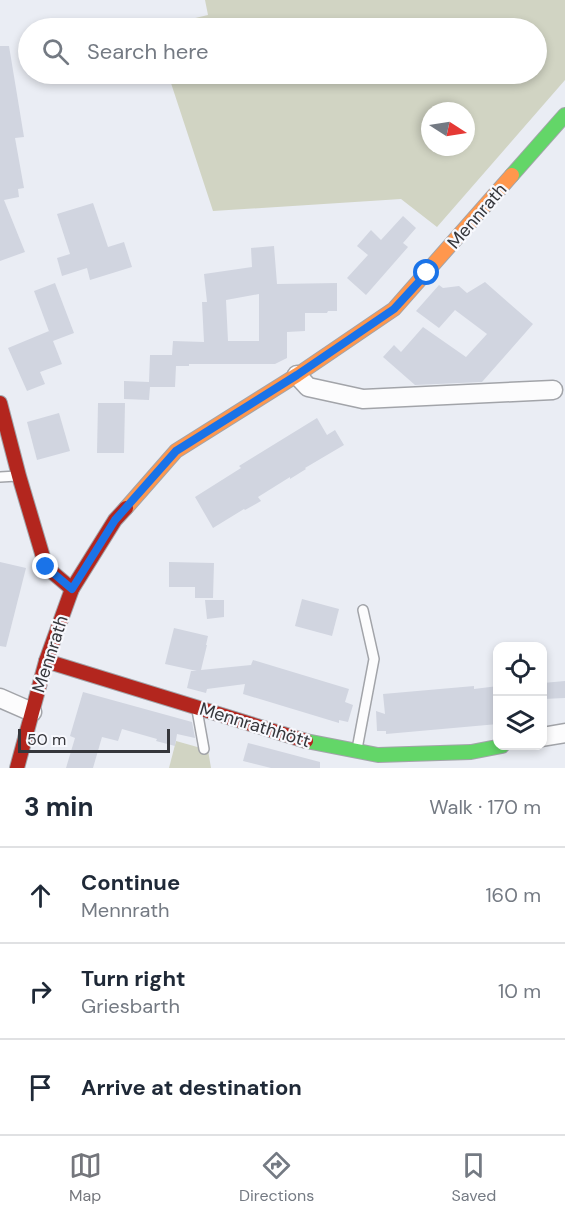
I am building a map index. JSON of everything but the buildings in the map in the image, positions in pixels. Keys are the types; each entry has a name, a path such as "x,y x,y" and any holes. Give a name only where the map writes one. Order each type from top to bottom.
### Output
{"main road":[{"name":"Mennrath","path":"17,768 46,661 72,589 115,520 176,451 297,375 394,309 565,115"},
{"path":"0,403 46,567 72,589"},
{"name":"Mennrathhött","path":"46,661 314,743 378,755 470,760 493,750"}],"street":[{"path":"297,375 308,387 363,399 553,390"},
{"name":"Mennrath","path":"0,698 33,712"},
{"path":"547,736 565,733"}],"lane":[{"path":"0,477 19,476"},
{"path":"356,751 374,659 363,610"},
{"path":"197,708 204,749"}],"green space":[{"path":"205,0 565,0 565,80 437,227 401,199 213,211 171,84 547,84 547,18 195,18 208,15"},
{"path":"176,741 208,750 211,768 169,768"}],"traffic: fast":[{"path":"512,175 565,115"},
{"path":"306,741 378,755 471,752 493,748"}],"traffic: slow":[{"path":"126,508 176,451 297,375 394,309 512,175"}],"traffic: jam":[{"path":"0,403 46,567 72,589"},
{"path":"17,768 46,661 72,589 115,520 126,508"},
{"path":"46,661 306,741"}],"route":[{"path":"46,567 72,589 115,520 176,451 297,375 394,309 427,273"}]}
